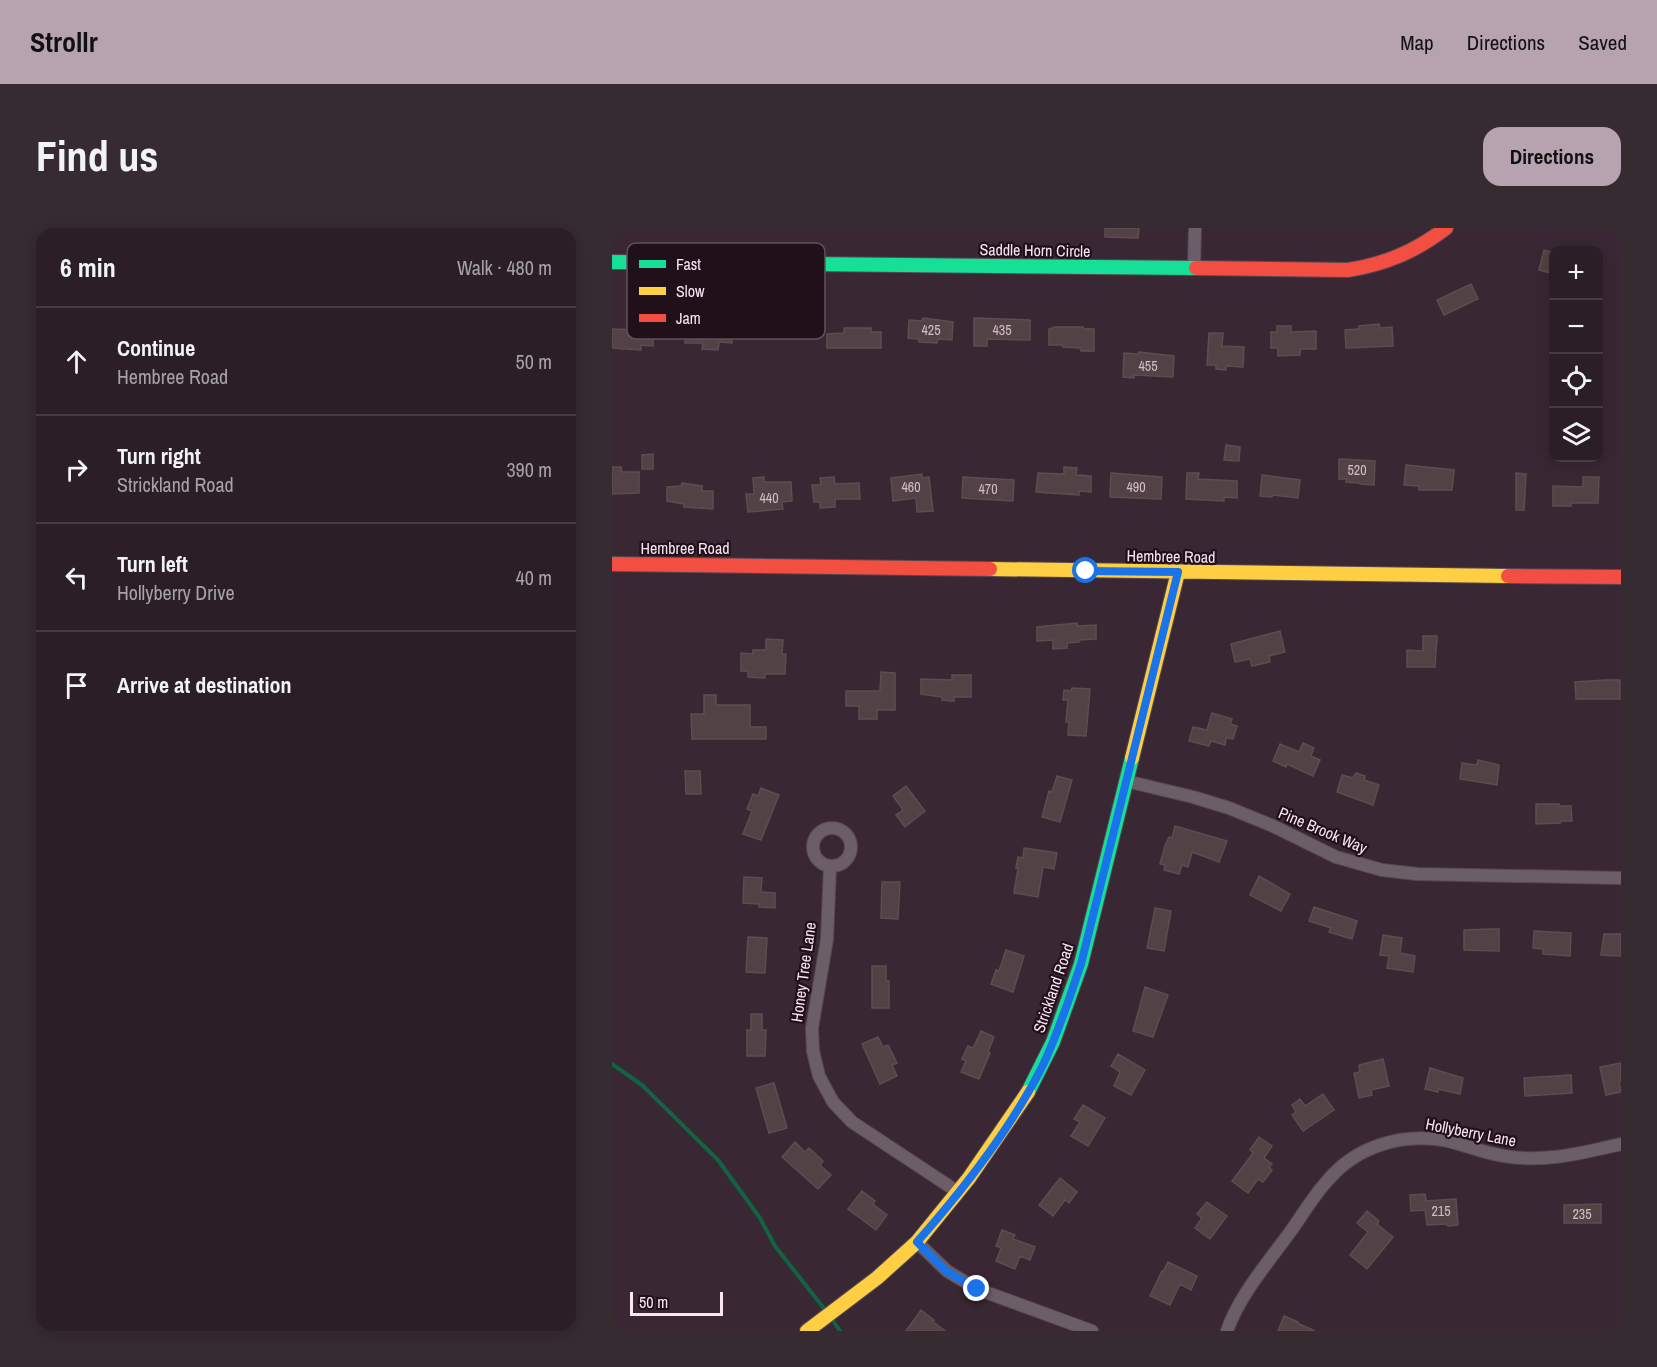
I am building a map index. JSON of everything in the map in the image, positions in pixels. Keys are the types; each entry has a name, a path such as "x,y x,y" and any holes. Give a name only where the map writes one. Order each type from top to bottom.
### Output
{"street":[{"path":"1194,268 1195,228"},
{"name":"Saddle Horn Circle","path":"825,264 1348,270 1392,262 1422,247 1446,228"},
{"name":"Saddle Horn Circle","path":"612,262 627,262"},
{"name":"Hembree Road","path":"612,564 1621,577"},
{"name":"Strickland Road","path":"807,1331 880,1276 917,1242 958,1192 1019,1107 1041,1068 1060,1027 1081,964 1178,572"},
{"name":"Pine Brook Way","path":"1126,781 1228,808 1273,826 1336,857 1382,870 1417,874 1621,878"},
{"name":"Honey Tree Lane","path":"830,867 827,939 812,1028 813,1052 819,1076 833,1102 852,1122 958,1192"},
{"name":"Hollyberry Lane","path":"1227,1331 1249,1289 1327,1180 1343,1164 1362,1152 1390,1141 1421,1138 1443,1140 1503,1156 1547,1159 1577,1155 1621,1144"},
{"path":"917,1242 946,1271 977,1289 1092,1331"}],"building":[{"path":"1105,228 1139,228 1138,238 1105,237"},
{"path":"1544,250 1549,252 1549,273 1539,270"},
{"path":"1471,284 1478,299 1444,315 1437,300"},
{"path":"923,318 953,322 952,340 938,339 937,343 919,342 919,339 908,338 909,320 922,321"},
{"path":"974,318 1030,320 1030,340 987,339 987,346 974,346"},
{"path":"1379,324 1380,328 1392,327 1393,346 1346,348 1345,330"},
{"path":"1277,326 1291,326 1291,332 1316,331 1316,349 1300,349 1300,355 1278,356 1278,348 1271,348 1271,332 1277,332"},
{"path":"1055,327 1094,329 1094,351 1049,345 1049,329"},
{"path":"844,328 871,328 871,332 881,332 881,348 827,348 827,334 844,333"},
{"path":"612,329 627,330 627,339 653,339 653,346 641,345 641,350 612,348"},
{"path":"1209,333 1223,333 1222,346 1244,347 1243,367 1226,366 1226,370 1216,369 1216,365 1207,365"},
{"path":"685,339 732,339 732,343 719,342 718,350 702,349 703,343 685,343"},
{"path":"1139,352 1174,356 1173,377 1134,375 1134,378 1123,377 1124,353 1138,354"},
{"path":"1226,445 1240,447 1239,461 1224,460"},
{"path":"653,454 653,469 642,469 642,455"},
{"path":"1339,459 1375,461 1374,485 1339,479"},
{"path":"1406,465 1454,470 1452,490 1419,490 1419,486 1404,485"},
{"path":"612,467 621,467 622,472 639,472 639,493 612,494"},
{"path":"1064,467 1077,468 1076,475 1091,476 1091,492 1079,491 1079,495 1036,492 1038,473 1064,474"},
{"path":"1111,473 1162,477 1161,499 1110,497"},
{"path":"1187,473 1199,473 1198,479 1237,481 1237,498 1224,497 1224,501 1186,499"},
{"path":"1516,473 1526,474 1524,510 1516,510"},
{"path":"922,474 922,478 929,477 933,511 917,512 916,498 893,501 891,478"},
{"path":"1262,475 1300,480 1298,498 1260,496"},
{"path":"764,477 764,482 791,482 792,501 782,502 783,509 748,512 746,494 754,494 753,478"},
{"path":"834,477 835,484 859,483 860,499 835,499 835,507 820,508 820,502 814,502 812,485 821,485 820,478"},
{"path":"963,477 1014,480 1013,501 962,498"},
{"path":"1583,477 1599,477 1598,503 1553,506 1553,486 1583,487"},
{"path":"682,483 702,486 702,491 713,491 713,509 684,507 684,504 667,501 667,487 681,486"},
{"path":"1077,623 1078,626 1096,625 1096,639 1079,640 1079,642 1067,643 1067,648 1053,649 1053,640 1037,641 1037,627"},
{"path":"1280,631 1285,652 1269,656 1270,662 1252,666 1250,659 1235,662 1231,644"},
{"path":"1423,636 1437,636 1435,667 1407,667 1407,650 1423,651"},
{"path":"766,639 783,640 782,654 786,654 785,674 765,674 765,678 748,677 748,671 741,671 741,653 753,654 753,650 766,650"},
{"path":"881,672 895,673 895,710 877,710 877,719 859,719 859,706 846,706 846,691 880,691"},
{"path":"952,675 971,675 971,697 954,697 954,701 921,694 921,679 952,680"},
{"path":"1620,680 1620,699 1576,699 1575,682"},
{"path":"1072,688 1090,689 1086,736 1068,735 1069,722 1066,722 1068,700 1063,700 1064,690 1071,691"},
{"path":"704,695 716,695 716,705 750,705 750,727 766,727 766,739 692,739 691,714 704,714"},
{"path":"1212,713 1232,719 1230,724 1237,726 1233,739 1226,738 1225,745 1211,741 1209,746 1189,741 1193,727 1207,730"},
{"path":"1303,743 1314,748 1311,756 1320,760 1313,776 1287,764 1286,767 1273,761 1280,744 1299,752"},
{"path":"1478,760 1499,765 1497,785 1460,779 1462,763 1477,765"},
{"path":"685,771 700,771 701,794 686,794"},
{"path":"1356,773 1365,776 1364,780 1379,785 1373,805 1337,792 1342,775 1353,778"},
{"path":"1057,776 1072,780 1060,822 1042,817 1049,791 1052,792"},
{"path":"906,786 925,811 905,827 896,815 903,810 893,796"},
{"path":"761,788 779,795 761,840 743,834 752,811 747,809 753,794 758,796"},
{"path":"1536,804 1571,806 1572,821 1536,824"},
{"path":"1175,826 1227,841 1219,862 1192,852 1188,867 1182,865 1179,874 1164,870 1165,865 1160,864 1165,846 1169,837 1172,838"},
{"path":"1024,848 1057,853 1054,869 1043,867 1038,897 1014,893 1018,857 1023,858"},
{"path":"1259,876 1290,894 1281,911 1250,895"},
{"path":"744,877 762,878 761,892 775,893 775,908 743,903"},
{"path":"882,882 900,882 898,919 881,918"},
{"path":"1314,907 1357,921 1352,939 1329,932 1331,928 1309,921"},
{"path":"1155,908 1171,911 1164,951 1147,948"},
{"path":"1499,929 1499,951 1464,950 1464,930"},
{"path":"1534,931 1571,933 1570,956 1543,954 1543,949 1533,948"},
{"path":"1604,934 1621,934 1621,956 1601,955"},
{"path":"1383,935 1402,938 1400,953 1415,956 1413,972 1387,968 1389,956 1380,955"},
{"path":"748,937 767,938 765,973 746,972"},
{"path":"1006,950 1024,956 1013,992 991,984 996,970 999,971"},
{"path":"872,966 886,966 886,981 889,981 889,1008 872,1008"},
{"path":"1145,987 1168,995 1153,1037 1133,1031"},
{"path":"751,1014 762,1014 762,1030 766,1030 765,1056 747,1056 747,1030 751,1030"},
{"path":"981,1031 994,1037 979,1079 961,1072 966,1061 962,1059 968,1046 973,1048"},
{"path":"878,1037 883,1047 888,1045 897,1063 892,1065 897,1076 880,1084 862,1044"},
{"path":"1118,1054 1145,1070 1131,1095 1114,1086 1120,1072 1111,1066"},
{"path":"1383,1059 1389,1086 1371,1090 1372,1095 1359,1098 1354,1073 1360,1072 1359,1065"},
{"path":"1621,1063 1621,1081 1619,1082 1621,1092 1606,1095 1600,1067"},
{"path":"1430,1068 1463,1078 1460,1094 1438,1089 1438,1092 1425,1089"},
{"path":"1571,1075 1572,1093 1525,1096 1524,1078"},
{"path":"774,1083 787,1128 769,1133 756,1088"},
{"path":"1323,1094 1334,1110 1303,1131 1292,1115 1296,1112 1292,1105 1300,1099 1305,1106"},
{"path":"1083,1105 1105,1118 1088,1146 1071,1136 1080,1122 1074,1119"},
{"path":"1259,1137 1272,1146 1264,1158 1272,1164 1269,1167 1272,1170 1263,1182 1258,1179 1248,1193 1232,1181 1253,1153 1250,1150"},
{"path":"795,1142 805,1152 809,1148 823,1161 820,1165 831,1175 818,1189 782,1157"},
{"path":"1060,1178 1077,1192 1069,1203 1065,1200 1053,1216 1039,1205"},
{"path":"862,1191 887,1215 876,1230 848,1209"},
{"path":"1425,1194 1426,1201 1456,1199 1458,1225 1427,1225 1425,1210 1411,1211 1410,1195"},
{"path":"1207,1202 1227,1216 1210,1239 1195,1228 1202,1218 1197,1214"},
{"path":"1601,1204 1601,1223 1564,1223 1564,1205"},
{"path":"1367,1211 1379,1221 1377,1224 1393,1237 1367,1269 1350,1255 1368,1232 1357,1223"},
{"path":"1002,1230 1015,1235 1013,1239 1035,1247 1030,1260 1020,1256 1015,1269 996,1261 1001,1248 996,1246"},
{"path":"1168,1262 1197,1276 1191,1290 1180,1284 1170,1305 1150,1296"},
{"path":"921,1310 934,1320 932,1321 945,1331 906,1331"},
{"path":"1284,1316 1298,1322 1315,1331 1278,1331"}],"waterway":[{"path":"612,1064 642,1085 718,1160 760,1218 775,1246 826,1311"},
{"path":"832,1319 840,1331"}],"traffic: fast":[{"path":"612,262 627,262"},
{"path":"825,264 1196,268"},
{"path":"1028,1092 1053,1042 1081,964 1132,758"}],"traffic: slow":[{"path":"990,569 1508,576"},
{"path":"1132,758 1178,572"},
{"path":"807,1331 877,1278 917,1242 969,1178 1028,1092"}],"traffic: jam":[{"path":"1196,268 1348,270 1400,255 1446,228"},
{"path":"612,564 990,569"},
{"path":"1508,576 1621,577"}],"route":[{"path":"977,1289 946,1271 917,1242 958,1192 1019,1107 1060,1027 1081,964 1178,572 1086,571"}]}
